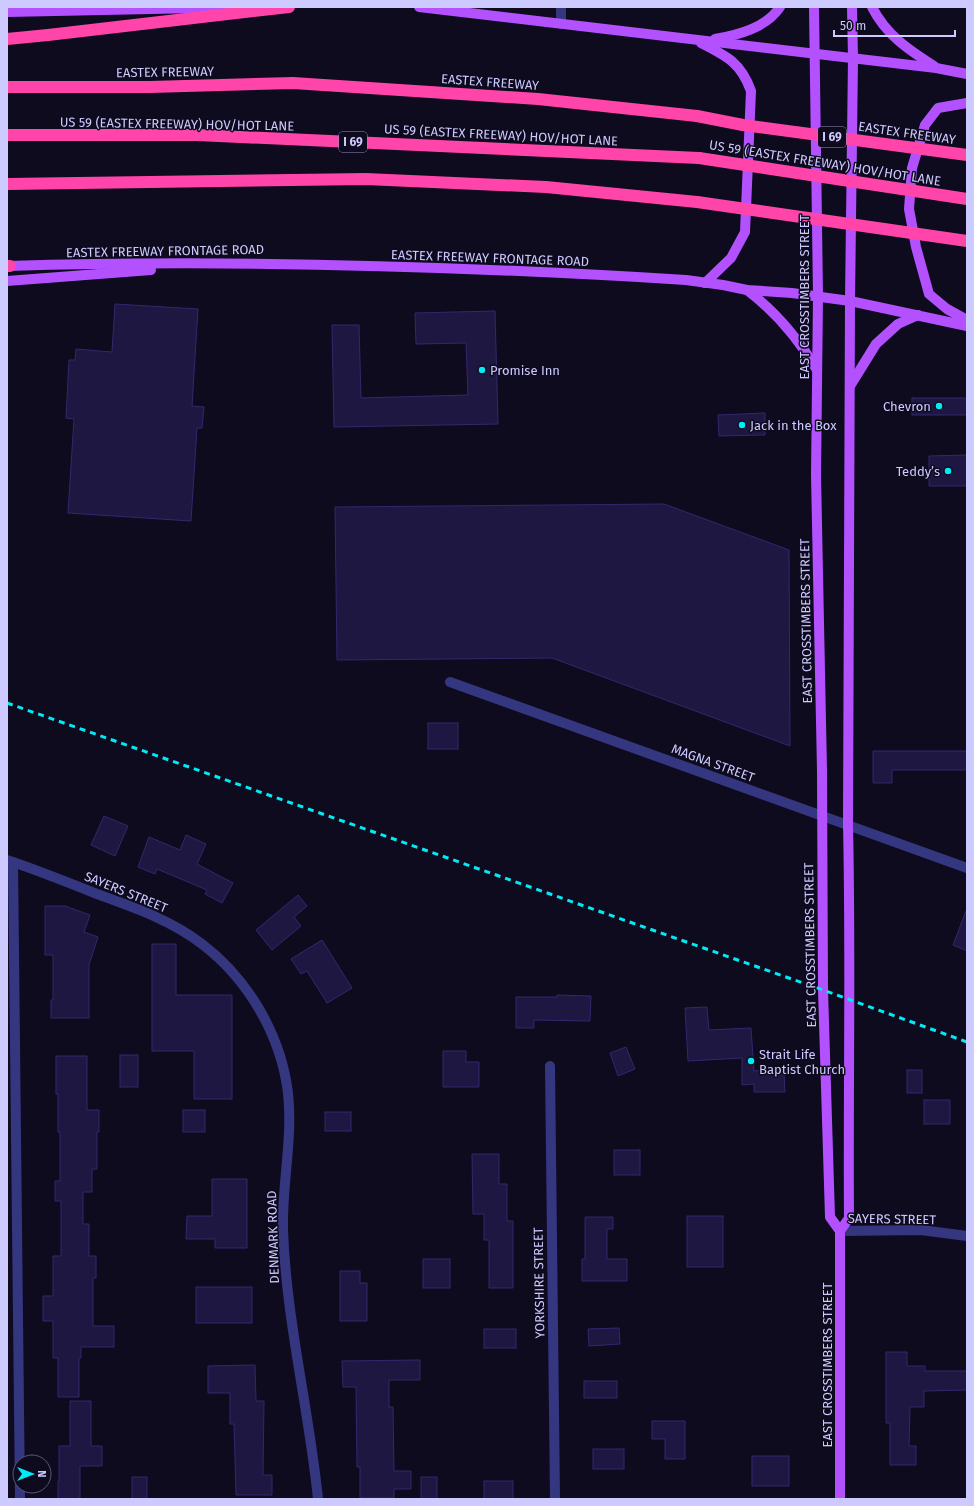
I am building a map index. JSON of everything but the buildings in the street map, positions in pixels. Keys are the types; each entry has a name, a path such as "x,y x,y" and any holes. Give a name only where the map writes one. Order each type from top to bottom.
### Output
{"highway":[{"path":"7,39 289,7"},
{"name":"EASTEX FREEWAY","path":"7,87 150,87 293,83 538,99 697,116 743,125 967,155"},
{"name":"US 59 (EASTEX FREEWAY) HOV/HOT LANE","path":"7,135 196,135 698,158 967,199"},
{"path":"7,184 372,179 546,187 697,202 967,241"}],"main road":[{"path":"7,12 255,7"},
{"path":"419,7 936,68 967,74"},
{"path":"705,40 738,34 764,22 780,7"},
{"name":"EAST CROSSTIMBERS STREET","path":"814,7 818,296 816,475 822,771 823,997 830,1217 840,1231"},
{"name":"EAST CROSSTIMBERS STREET","path":"840,1499 840,1231 849,1218 848,1116 850,912 848,825 850,301 853,58 852,7"},
{"path":"872,7 879,20 903,45 936,68"},
{"path":"693,39 723,53 737,65 746,77 751,91 745,232 731,258 705,283"},
{"path":"967,103 938,108 925,125 912,168 909,209 916,247 929,294 947,309 967,320"},
{"path":"7,281 253,263"},
{"name":"EASTEX FREEWAY FRONTAGE ROAD","path":"8,266 253,263 402,267 605,275 686,280 747,290 818,296 850,301 967,326"},
{"path":"747,290 767,306 785,324 802,346 817,370"},
{"path":"850,386 876,344 898,324 918,315"}],"street":[{"path":"561,7 561,24"},
{"name":"MAGNA STREET","path":"450,682 967,868"},
{"path":"10,861 20,1499"},
{"name":"SAYERS STREET","path":"10,861 153,915 178,928 201,943 225,965"},
{"name":"DENMARK ROAD","path":"225,965 258,1006 274,1038 283,1064 288,1092 289,1114 283,1229 289,1304 314,1457 318,1499"},
{"name":"YORKSHIRE STREET","path":"550,1066 555,1499"},
{"name":"SAYERS STREET","path":"840,1231 921,1230 967,1236"}],"railway":[{"path":"7,703 967,1042"}],"place":[{"name":"Promise Inn","path":"482,370"},
{"name":"Chevron","path":"939,406"},
{"name":"Jack in the Box","path":"742,425"},
{"name":"Teddy’s","path":"948,471"},
{"name":"Strait Life Baptist Church","path":"751,1061"}]}
